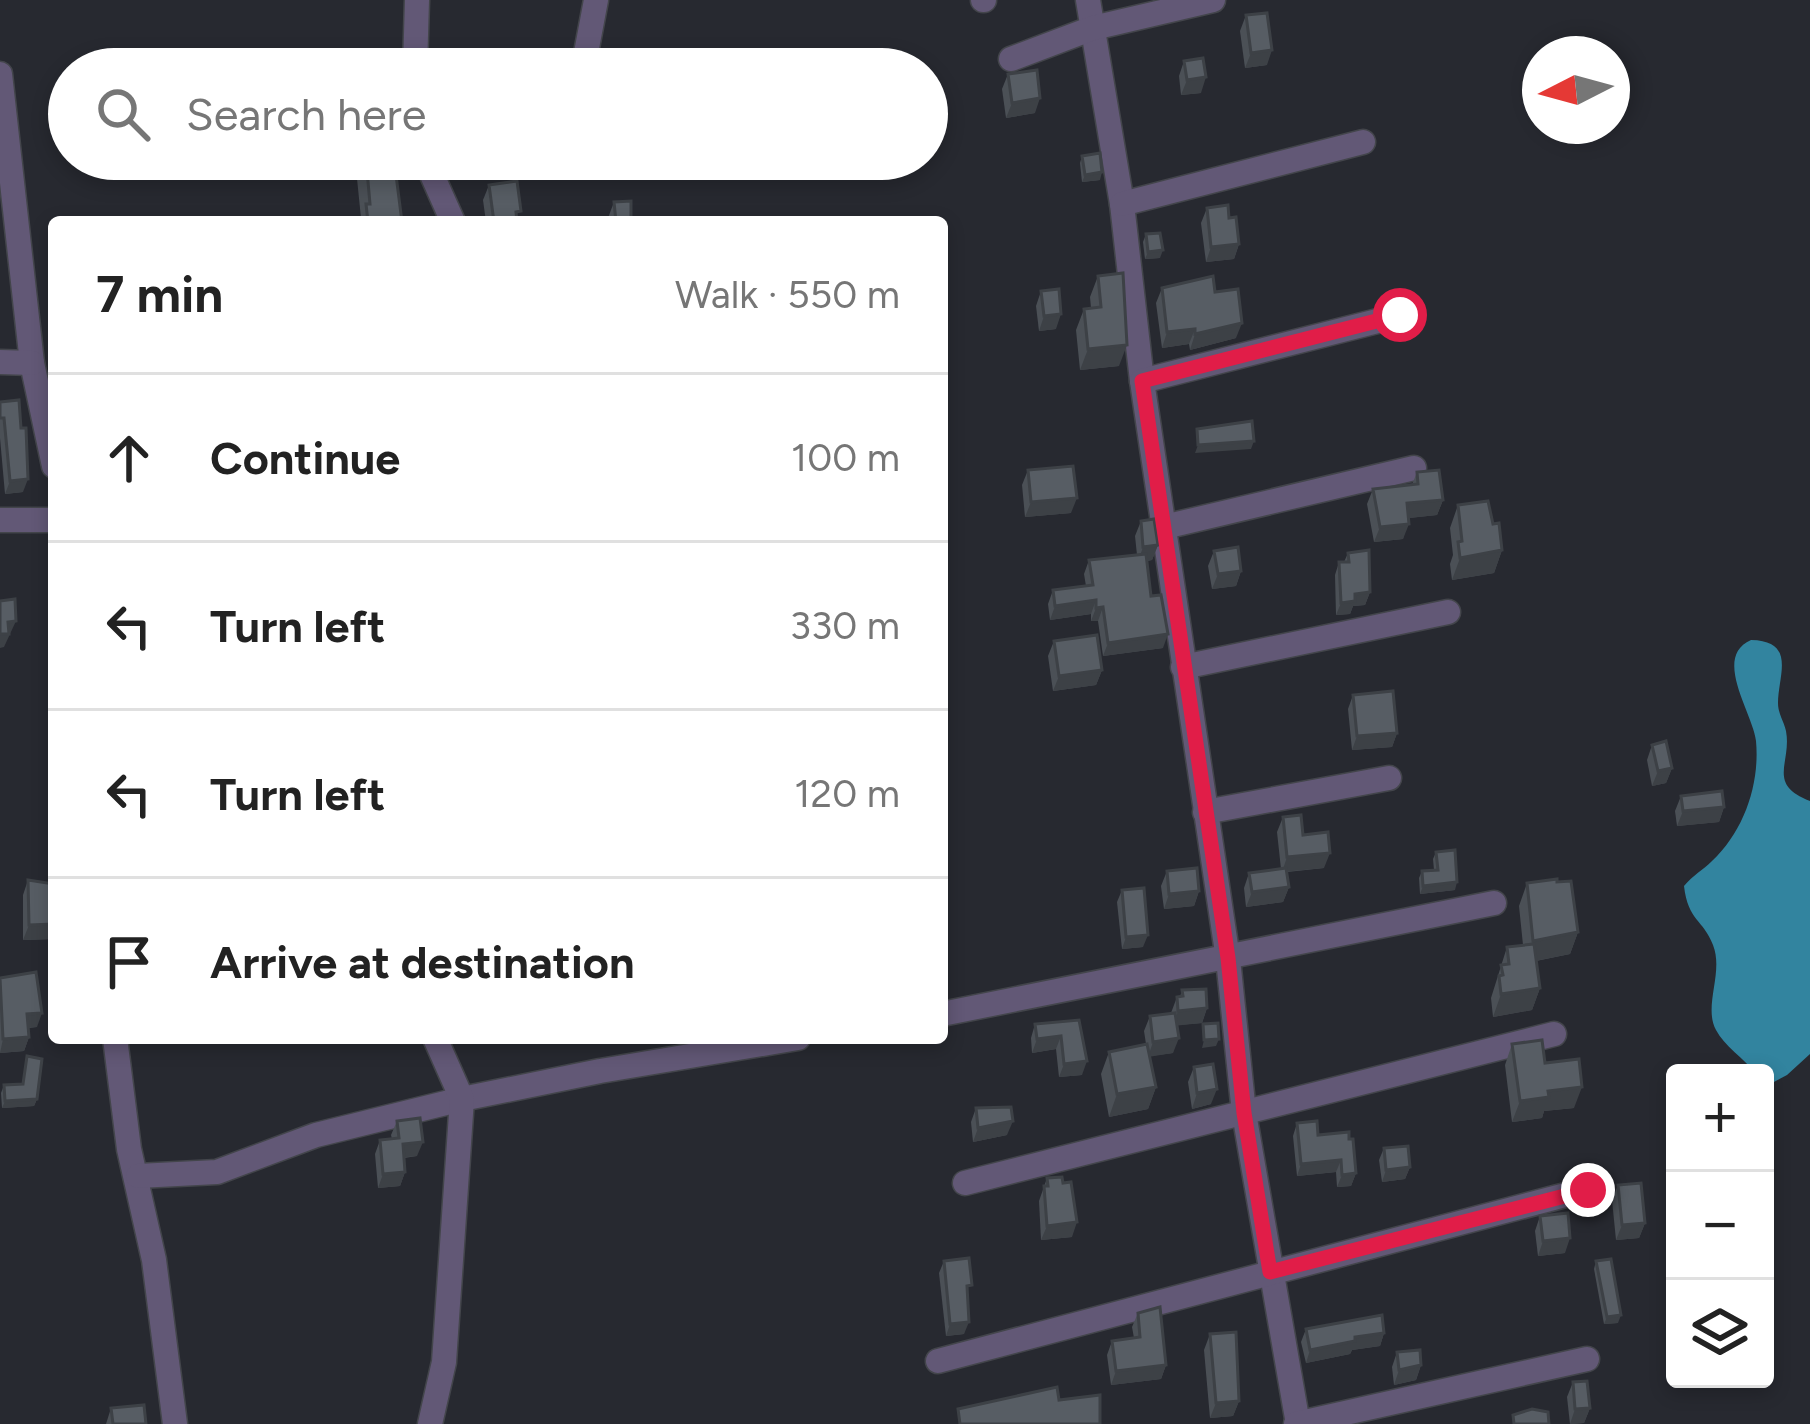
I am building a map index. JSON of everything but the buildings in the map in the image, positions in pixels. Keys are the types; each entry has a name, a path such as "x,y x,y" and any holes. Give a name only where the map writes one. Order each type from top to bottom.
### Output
{"street":[{"path":"416,48 417,0"},
{"path":"587,48 596,0"},
{"path":"1088,0 1122,204 1142,381 1228,958 1244,1113 1297,1424 1587,1359"},
{"path":"1011,59 1093,28 1213,0"},
{"path":"0,74 8,207 48,438"},
{"path":"1122,204 1363,142"},
{"path":"434,180 450,216"},
{"path":"1142,381 1400,315"},
{"path":"0,362 32,363"},
{"path":"1164,527 1414,468"},
{"path":"0,520 48,520"},
{"path":"1183,667 1448,612"},
{"path":"1204,812 1388,778"},
{"path":"948,1013 1494,902"},
{"path":"965,1183 1554,1034"},
{"path":"117,1044 129,1148 154,1260 175,1424"},
{"path":"430,1424 444,1361 462,1099 438,1044"},
{"path":"138,1176 217,1172 316,1135 462,1099 765,1044"},
{"path":"938,1361 1588,1190"}],"water":[{"path":"1751,640 1775,646 1780,653 1778,707 1786,731 1785,780 1810,801 1810,1054 1774,1082 1774,1064 1746,1064 1716,1030 1712,1011 1716,956 1709,936 1692,913 1684,886 1733,836 1752,790 1756,741 1735,672 1740,648"}],"route":[{"path":"1400,315 1142,381 1270,1272 1588,1190"}]}
